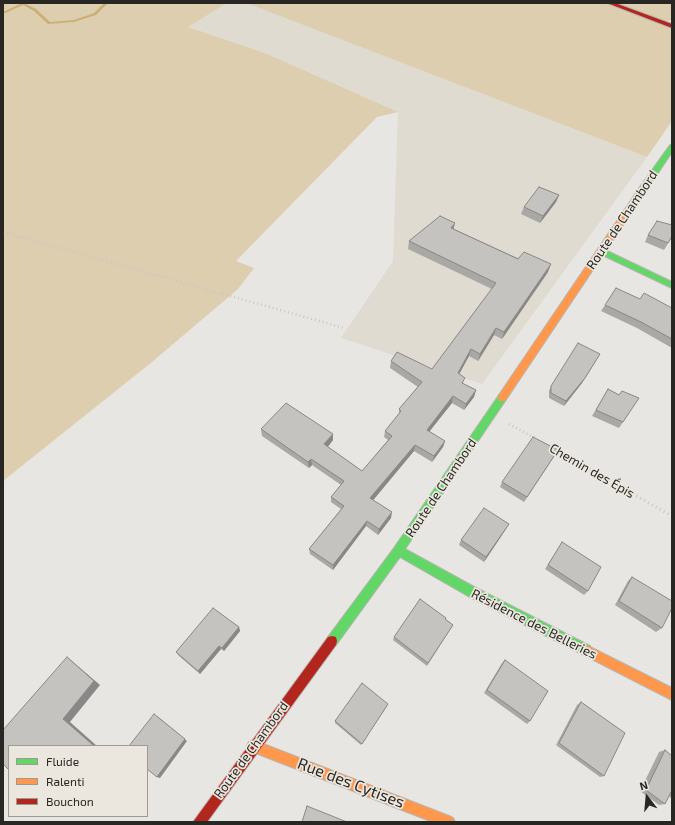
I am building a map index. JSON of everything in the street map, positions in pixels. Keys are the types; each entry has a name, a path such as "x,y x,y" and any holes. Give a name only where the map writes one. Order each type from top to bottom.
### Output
{"main road":[{"path":"610,3 672,26"},
{"name":"Route de Chambord","path":"199,822 253,746 398,551 672,147"},
{"path":"601,251 672,284"},
{"name":"Résidence des Belleries","path":"398,551 472,592 672,694"},
{"name":"Rue des Cytises","path":"253,746 449,822"}],"path":[{"path":"3,232 344,328"},
{"name":"Chemin des Épis","path":"491,414 540,441"},
{"name":"Chemin des Épis","path":"554,449 672,516"}],"shaded area":[{"path":"3,3 227,3 188,27 267,54 398,112 377,117 236,261 254,268 238,289 152,362 3,481"},
{"path":"227,3 246,3 647,157 482,384 341,338 393,261 398,112 187,27"},
{"path":"246,3 672,3 672,20 667,21 672,25 672,121 647,157"}],"building":[{"path":"539,187 559,195 543,216 524,207"},
{"path":"440,216 455,223 451,228 518,259 524,252 551,264 504,332 496,328 480,354 471,349 458,373 465,378 462,383 476,390 466,404 453,396 427,430 445,441 434,456 415,445 370,498 392,512 379,529 367,521 333,565 309,549 344,506 331,497 344,481 311,459 308,462 261,429 286,403 333,434 324,444 362,471 392,436 385,431 401,411 399,409 422,382 391,361 397,352 432,369 496,283 409,241"},
{"path":"657,221 672,225 672,236 668,243 648,235"},
{"path":"616,288 640,299 644,293 672,308 672,339 605,305"},
{"path":"578,343 600,354 585,378 566,401 551,393 551,386"},
{"path":"608,389 619,395 622,391 639,398 623,422 596,410"},
{"path":"533,437 558,450 527,497 502,482"},
{"path":"484,508 509,524 486,557 461,540"},
{"path":"562,542 601,567 588,591 548,565"},
{"path":"632,577 672,601 672,608 662,628 619,601"},
{"path":"420,599 453,625 428,663 394,637"},
{"path":"213,608 239,627 222,648 219,646 198,671 176,652"},
{"path":"67,657 94,681 63,719 93,745 8,745 8,769 3,764 3,730"},
{"path":"505,660 548,691 530,721 487,690"},
{"path":"362,683 388,704 362,744 335,721"},
{"path":"581,702 625,733 604,776 559,743"},
{"path":"154,714 185,739 157,777 148,770 148,745 130,745"},
{"path":"665,750 672,756 672,793 671,792 665,804 646,790"},
{"path":"307,806 347,822 302,822"}],"waterway":[{"path":"3,13 23,4 35,10 49,23 74,21 95,14 106,3"}],"traffic: fast":[{"path":"643,189 672,147"},
{"path":"601,251 672,285"},
{"path":"332,641 398,551 502,398"},
{"path":"398,551 472,592 586,650"}],"traffic: slow":[{"path":"502,398 643,189"},
{"path":"586,650 672,694"},
{"path":"253,746 449,822"}],"traffic: jam":[{"path":"610,3 672,26"},
{"path":"199,822 332,641"}]}
